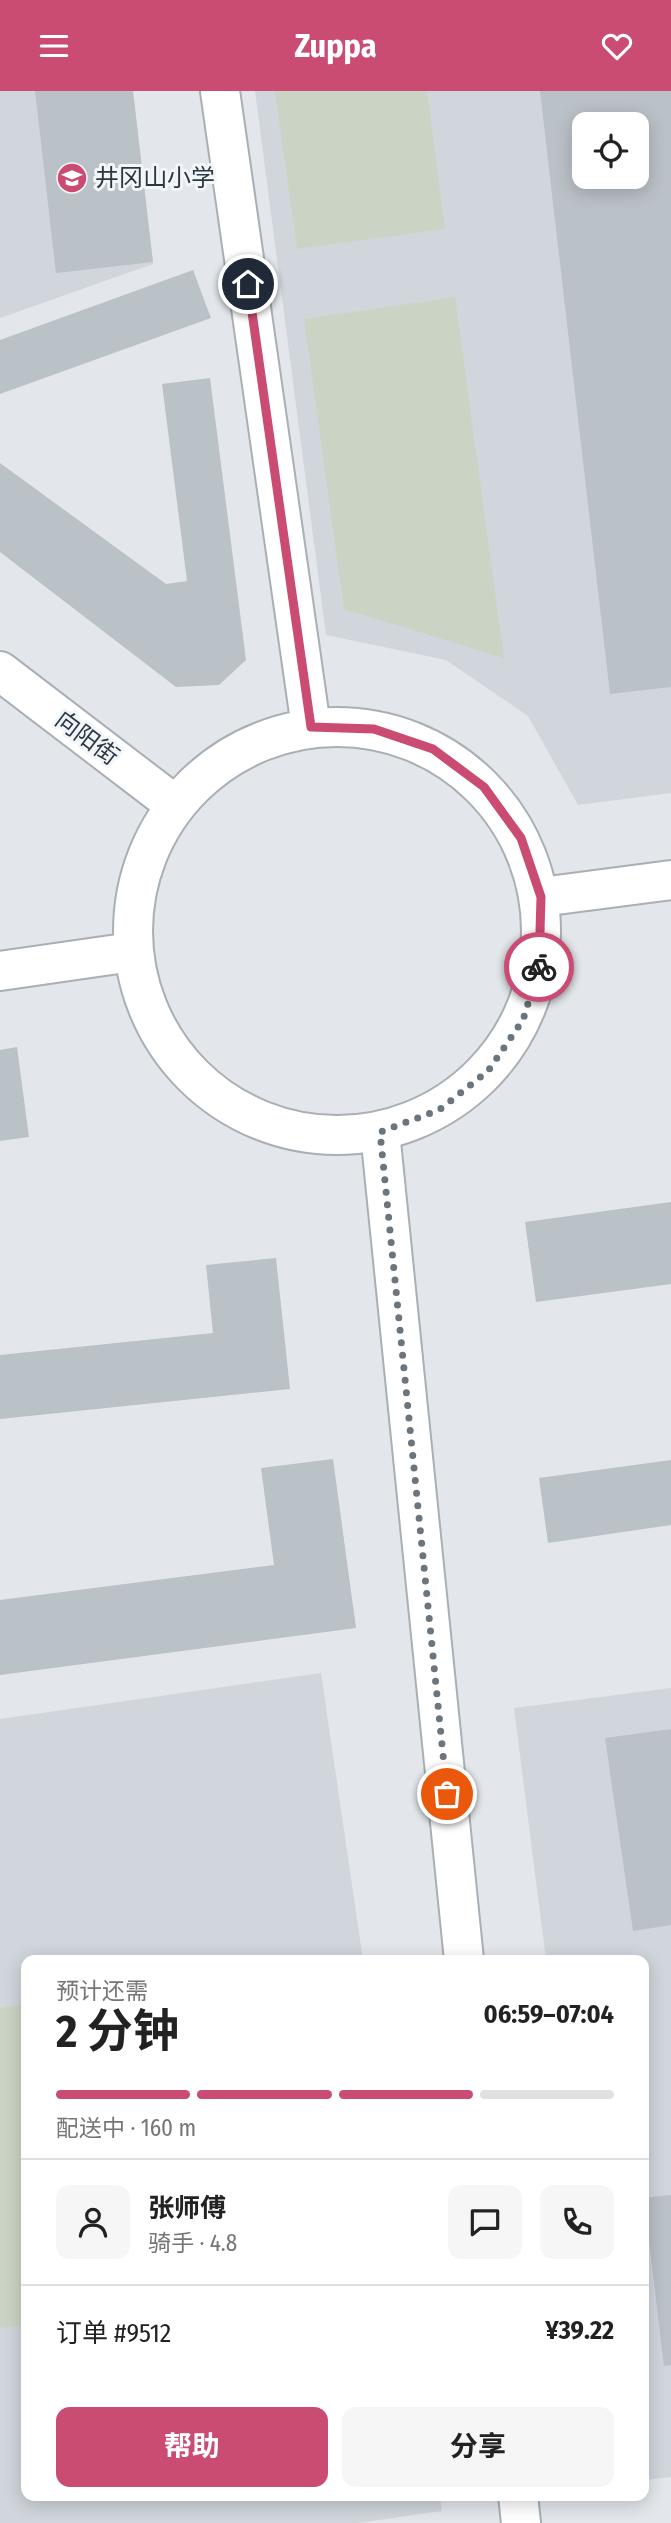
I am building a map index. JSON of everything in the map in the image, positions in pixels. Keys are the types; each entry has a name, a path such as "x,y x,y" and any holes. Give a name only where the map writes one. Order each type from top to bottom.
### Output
{"street":[{"path":"220,91 311,727"},
{"name":"向阳街","path":"0,671 174,804"},
{"path":"311,727 374,729 433,749 484,787 521,838 541,897 541,960 523,1020 488,1071 439,1110 380,1132 311,1135 246,1115 190,1075 151,1019 132,953 133,900 136,887 147,850 174,804 212,767 259,740 311,727"},
{"path":"541,897 671,880"},
{"path":"0,971 132,953"},
{"path":"380,1132 463,1955"},
{"path":"519,2501 521,2523"}],"shaded area":[{"name":"井冈山小学","path":"0,91 133,91 153,264 0,318"},
{"path":"255,91 671,91 671,793 578,805 528,716 446,660 326,635"},
{"path":"321,1673 362,1955 21,1955 21,2501 441,2501 442,2511 358,2523 0,2523 0,1719"},
{"path":"671,1688 671,2477 649,2479 649,1955 545,1955 514,1708"}],"green space":[{"path":"275,91 427,91 445,229 297,249"},
{"path":"455,297 504,658 344,609 304,319"},
{"path":"21,2005 21,2326 0,2328 0,2008"}],"building":[{"path":"35,91 133,91 153,262 56,273"},
{"path":"540,91 671,91 671,687 610,694"},
{"path":"193,270 211,318 0,394 0,340"},
{"path":"210,378 246,660 219,685 176,687 0,552 0,463 166,584 187,581 162,384"},
{"path":"17,1047 29,1137 0,1141 0,1050"},
{"path":"671,1202 671,1284 536,1302 525,1222"},
{"path":"276,1258 290,1389 0,1419 0,1355 213,1333 206,1265"},
{"path":"333,1459 356,1628 0,1675 0,1600 274,1565 261,1468"},
{"path":"671,1460 671,1525 548,1543 539,1478"},
{"path":"671,1729 671,1925 633,1931 605,1738"},
{"path":"671,2195 671,2365 664,2366 649,2240 649,2197"}],"way so far":[{"path":"447,1794 380,1132 439,1110 488,1071 523,1020 539,967"}],"place":[{"name":"井冈山小学","path":"72,178"}],"route":[{"path":"248,284 311,727 374,729 433,749 484,787 521,838 541,897 539,967"}]}
